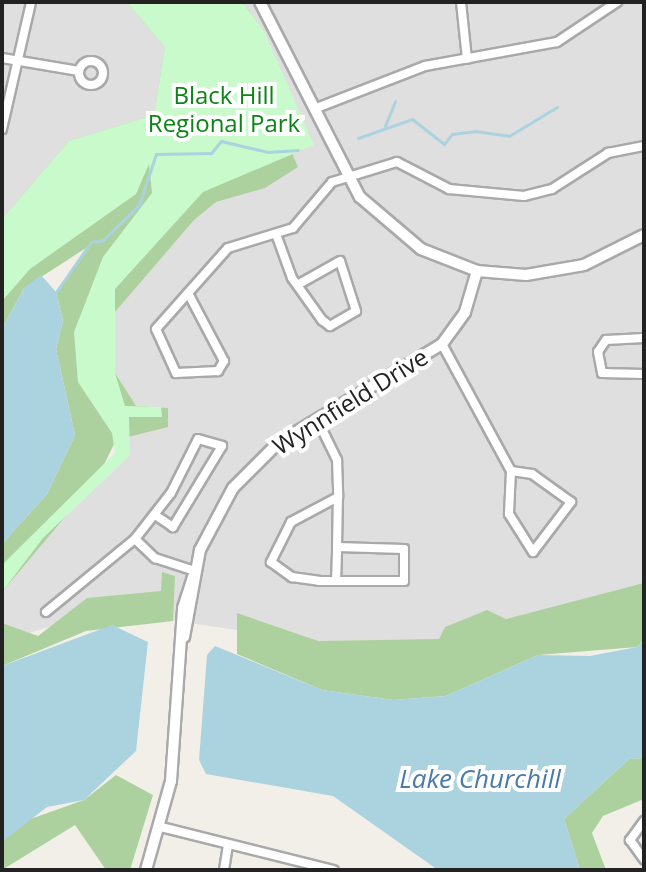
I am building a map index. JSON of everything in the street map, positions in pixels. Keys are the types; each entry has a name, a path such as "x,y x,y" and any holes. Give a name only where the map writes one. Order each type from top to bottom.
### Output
{"street":[{"path":"2,129 20,62 31,2"},
{"path":"260,2 346,176 396,234 477,271 555,272 644,235"},
{"path":"461,2 467,59"},
{"path":"314,109 425,66 557,42 617,2"},
{"path":"2,58 79,71"},
{"path":"188,293 224,361 218,371 176,373 156,329 188,293 228,248 276,234 302,222 324,188 346,176 397,162 449,189 524,196 552,189 608,153 644,146"},
{"path":"276,234 297,285 330,326 356,311 340,261 297,285"},
{"name":"Wynnfield Drive","path":"146,870 161,827 195,571 233,488 262,456 442,344 465,312 477,271"},
{"path":"644,338 606,340 598,352 602,373 644,374"},
{"path":"442,344 511,471 509,514 522,546 538,551 571,502 532,474 511,471"},
{"path":"317,419 337,460 336,581"},
{"path":"46,612 135,539 155,515 198,439 222,446 173,527 155,515"},
{"path":"337,547 404,549 404,581 336,581 292,577 270,555 291,522 338,497"},
{"path":"135,539 155,558 195,571"},
{"path":"644,821 630,840 644,859"},
{"path":"161,827 334,870"},
{"path":"224,870 228,844"}],"shaded area":[{"path":"2,2 127,2 165,47 154,115 69,141 2,219"},
{"path":"242,2 644,2 644,616 363,665 264,634 100,610 2,642 2,592 43,538 130,455 115,373 115,289 264,31"}],"green space":[{"name":"Black Hill Regional Park","path":"127,2 242,2 264,31 284,135 298,167 265,188 216,202 194,220 115,312 115,373 136,406 168,408 168,427 116,440 97,479 2,592 2,544 47,494 75,435 56,349 63,321 56,292 86,248 24,288 2,329 2,219 69,141 154,115 165,47"},
{"name":"Black Hill Regional Park","path":"127,2 242,2 264,31 314,145 203,192 115,289 115,373 125,406 161,407 162,417 129,417 130,455 43,538 2,592 2,565 115,453 112,433 78,382 74,332 103,257 152,193 149,164 136,194 30,269 2,301 2,219 69,141 154,115 165,47"},
{"path":"162,572 175,576 173,621 86,631 2,666 2,623 38,636 87,598 161,591"},
{"path":"644,583 644,639 637,647 538,655 446,696 393,700 322,690 237,654 237,613 318,641 439,639 445,627 487,610 506,619"},
{"path":"644,758 644,799 603,816 592,833 606,870 580,870 564,819 629,759"},
{"path":"116,775 153,795 130,870 106,870 75,825 2,870 2,842 22,822 84,800"}],"water":[{"path":"41,275 56,292 63,321 56,349 75,435 47,494 2,544 2,329 24,288"},
{"path":"112,625 148,642 136,751 84,800 47,807 2,842 2,666"},
{"name":"Lake Churchill","path":"644,639 644,758 629,759 564,819 580,870 438,870 333,796 206,774 199,760 207,655 215,646 322,690 393,700 446,696 538,655 590,656 637,647"}],"waterway":[{"path":"385,126 395,101"},
{"path":"358,138 412,119 444,144 452,134 475,131 509,136 557,107"},
{"path":"56,292 91,242 103,240 139,205 156,154 211,153 221,141 268,152 298,150"}]}
